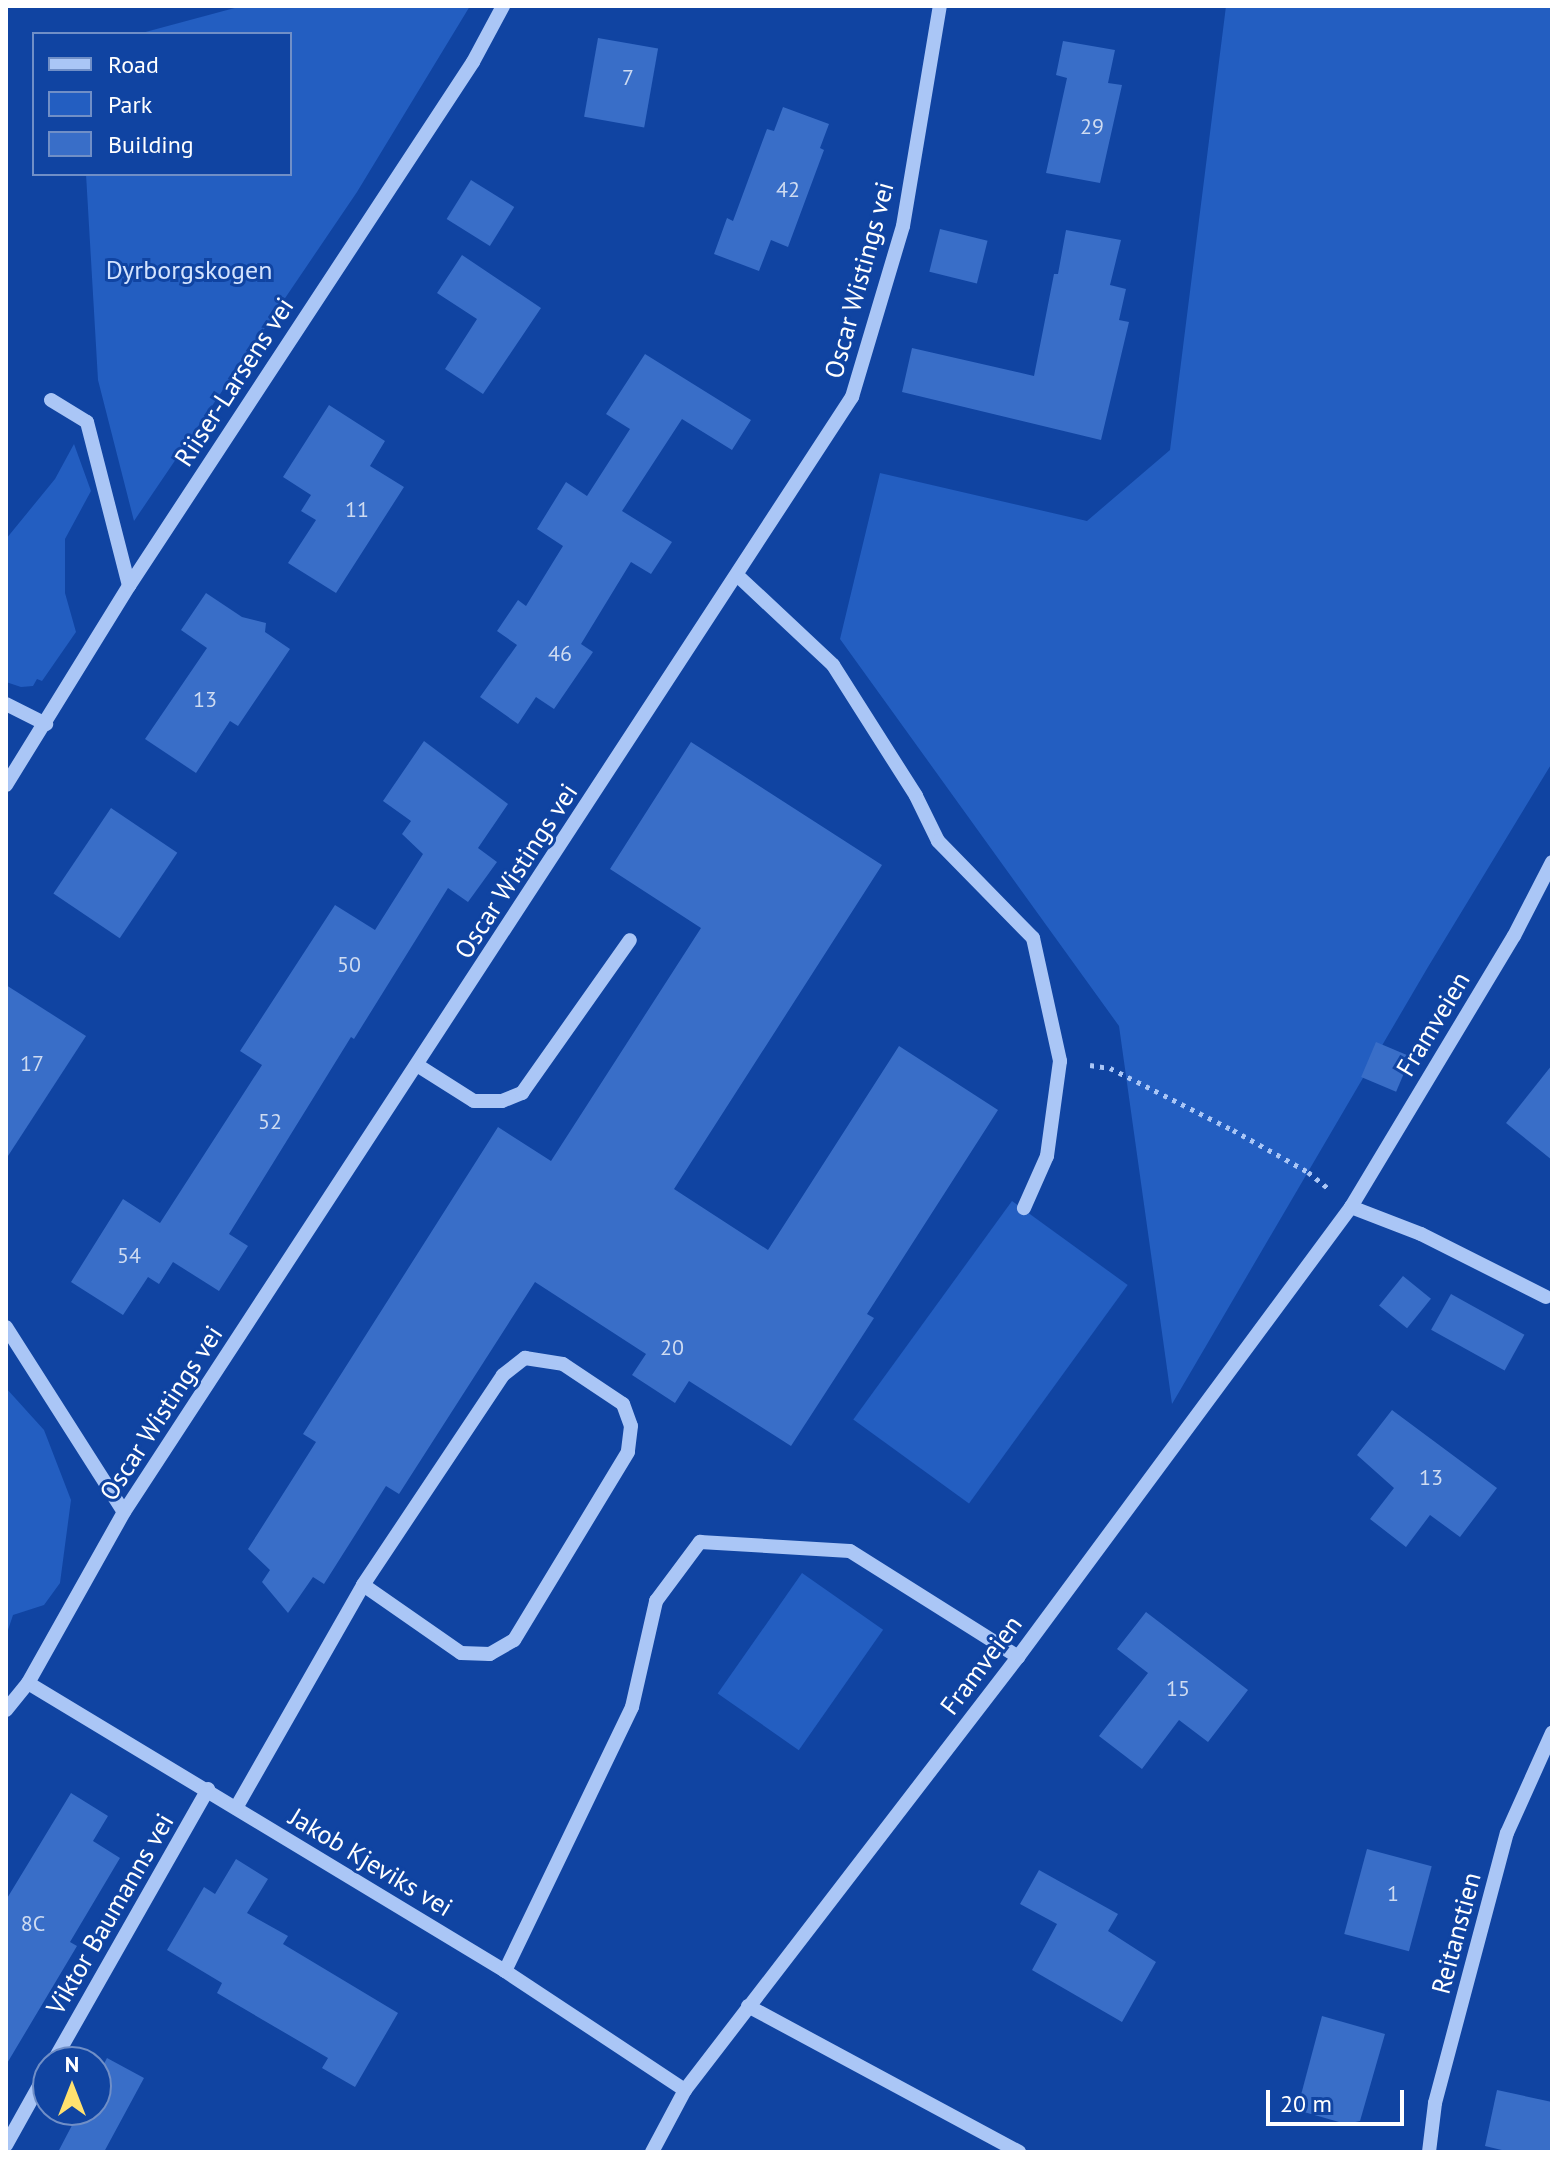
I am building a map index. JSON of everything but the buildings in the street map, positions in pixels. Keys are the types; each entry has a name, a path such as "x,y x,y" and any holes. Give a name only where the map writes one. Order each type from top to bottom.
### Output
{"street":[{"name":"Riiser-Larsens vei","path":"6,785 129,586 473,62 503,6"},
{"name":"Oscar Wistings vei","path":"6,1710 28,1683 124,1512 738,576 852,397 903,226 940,6"},
{"path":"51,400 87,422 129,586"},
{"path":"738,576 833,665 916,796 938,841 1033,938 1060,1061 1047,1156 1024,1208"},
{"path":"6,704 46,724"},
{"name":"Framveien","path":"652,2152 685,2090 1018,1657 1351,1207 1514,936 1552,862"},
{"path":"417,1065 474,1101 502,1101 522,1093 630,940"},
{"path":"1351,1207 1421,1234 1546,1297"},
{"path":"6,1327 124,1512"},
{"path":"236,1808 363,1585 503,1375 525,1358 563,1364 623,1404 631,1426 628,1452 514,1640 490,1654 461,1653 363,1585"},
{"path":"505,1971 632,1707 656,1601 700,1542 850,1551 1018,1657"},
{"name":"Jakob Kjeviks vei","path":"28,1683 505,1971 685,2090"},
{"name":"Reitanstien","path":"1429,2152 1435,2103 1507,1833 1552,1733"},
{"name":"Viktor Baumanns vei","path":"62,2046 208,1789"},
{"path":"748,2006 1019,2152"},
{"path":"6,2145 32,2099"}],"path":[{"path":"1060,1061 1110,1068 1308,1172 1351,1207"}],"green space":[{"name":"Dyrborgskogen","path":"242,6 470,6 357,192 134,521 98,380 86,176 292,176 292,32 145,32"},
{"path":"1226,6 1552,6 1552,763 1428,967 1172,1404 1119,1026 840,639 880,473 1087,521 1170,450"},
{"path":"74,444 91,491 65,539 65,593 76,632 42,681 37,679 33,686 21,687 6,682 6,539 55,479"},
{"path":"1012,1201 1128,1285 969,1503 853,1419"},
{"path":"6,1388 44,1430 71,1500 60,1583 44,1605 13,1615 6,1636"},
{"path":"802,1573 883,1630 799,1750 718,1693"}]}
